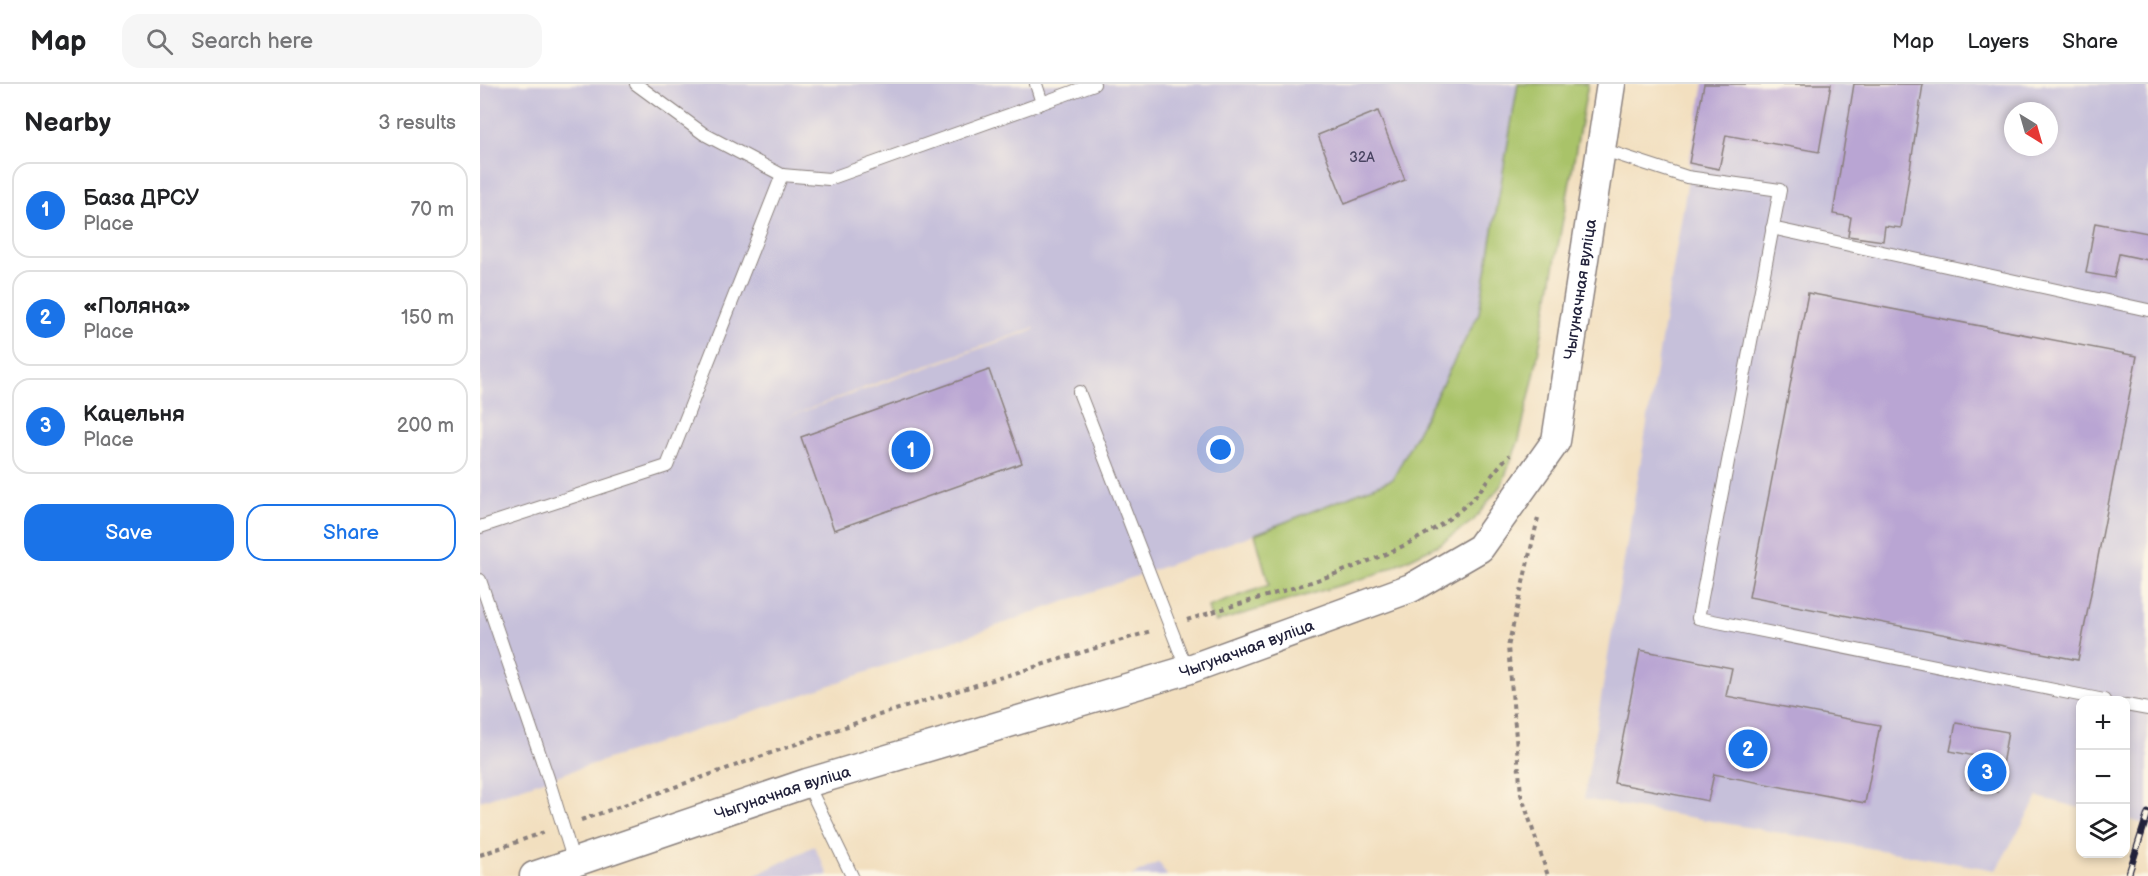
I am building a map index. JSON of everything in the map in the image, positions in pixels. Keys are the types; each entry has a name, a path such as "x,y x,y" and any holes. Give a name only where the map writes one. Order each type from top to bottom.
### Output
{"street":[{"name":"Чыгуначная вуліца","path":"534,876 807,783 1187,670 1411,588 1480,548 1556,441 1611,84"}],"lane":[{"path":"636,84 704,134 782,175 829,179 1094,84"},
{"path":"1036,84 1042,103"},
{"path":"1601,149 1687,177 1780,190 1698,618 2084,696"},
{"path":"480,527 667,466 782,175"},
{"path":"1772,228 2148,310"},
{"path":"1079,392 1187,670"},
{"path":"480,580 548,778 574,862"},
{"path":"2130,706 2148,709"},
{"path":"807,783 852,876"}],"path":[{"path":"1540,509 1508,647 1521,794 1548,876"}],"shaded area":[{"path":"480,84 1518,84 1479,313 1393,479 1255,534 797,697 480,801","holes":["1035,329 779,420 874,384"]},
{"path":"1704,84 2148,84 2148,825 2130,820 2130,696 2076,696 2076,807 2038,797 1996,870 1584,799"},
{"path":"814,846 829,876 754,876"},
{"path":"1159,862 1167,876 1131,876"}],"green space":[{"path":"1518,84 1588,84 1534,376 1519,440 1502,484 1474,520 1440,544 1375,575 1216,622 1210,615 1208,607 1269,585 1255,534 1393,479 1479,313"}],"building":[{"path":"1704,84 1831,84 1819,152 1726,135 1719,169 1689,163"},
{"path":"1854,84 1923,84 1901,228 1885,226 1883,241 1848,236 1851,217 1833,214"},
{"path":"1378,111 1405,180 1345,204 1318,135"},
{"path":"2095,223 2148,233 2148,260 2119,254 2114,278 2086,273"},
{"path":"1808,293 2137,356 2078,660 1749,597"},
{"path":"989,370 1022,463 834,530 801,437"},
{"path":"1640,650 1732,668 1726,696 1880,725 1865,803 1714,774 1708,801 1614,783"},
{"path":"1956,723 2008,732 1997,792 1971,788 1975,756 1950,751"}],"railway":[{"path":"2128,876 2148,813"}],"place":[{"name":"База ДРСУ","path":"911,450"},
{"name":"«Поляна»","path":"1748,749"},
{"name":"Кацельня","path":"1987,772"}]}
